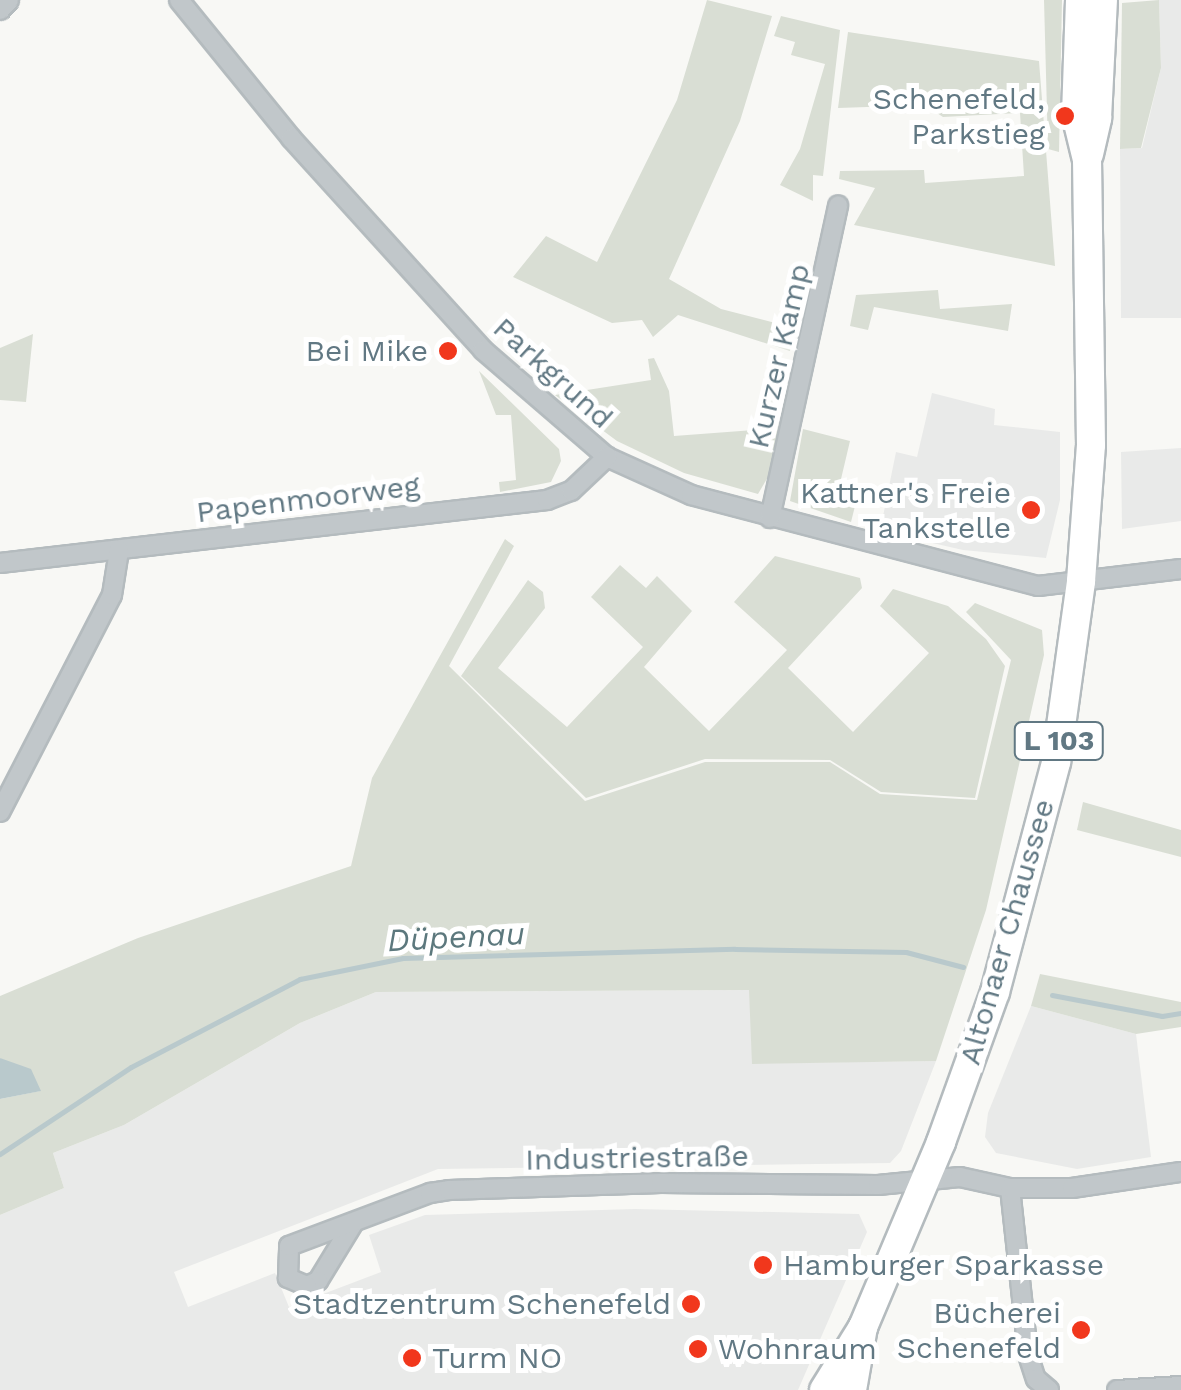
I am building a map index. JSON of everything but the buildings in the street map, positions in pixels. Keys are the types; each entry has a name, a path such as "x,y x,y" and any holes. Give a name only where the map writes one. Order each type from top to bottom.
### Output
{"main road":[{"name":"Altonaer Chaussee","path":"824,1390 863,1327 926,1181 1023,898 1056,762 1081,582 1091,445 1087,160 1076,115 1080,0"},
{"name":"Altonaer Chaussee","path":"1087,160 1098,118 1102,0"},
{"name":"Altonaer Chaussee","path":"852,1390 863,1327"}],"street":[{"path":"0,8 8,0"},
{"name":"Parkgrund","path":"179,0 282,127 483,350 606,456 691,495 1038,586 1181,569"},
{"name":"Kurzer Kamp","path":"770,518 838,205"},
{"name":"Papenmoorweg","path":"0,563 546,500 570,491 606,456"},
{"path":"0,812 112,595 119,550"},
{"name":"Industriestraße","path":"354,1222 449,1190 960,1178 1010,1188 1072,1188 1181,1172"},
{"path":"1010,1188 1028,1355 1036,1379 1048,1390"},
{"path":"1117,1390 1181,1386"}],"shaded area":[{"path":"707,0 772,16 740,121 669,279 721,309 787,326 793,333 790,351 678,315 653,337 642,320 612,323 513,277 546,236 597,262 677,100"},
{"path":"1044,0 1062,0 1059,152 1048,149"},
{"path":"1159,0 1181,0 1181,318 1121,318 1120,149 1142,148 1161,68"},
{"path":"1159,0 1161,68 1141,148 1120,149 1122,3"},
{"path":"781,16 840,30 823,176 813,175 813,201 780,185 800,149 825,64 791,55 795,42 774,36"},
{"path":"848,32 1039,61 1055,266 854,225 875,188 839,179 840,171 924,170 925,183 1024,176 1020,113 943,117 925,105 838,108"},
{"path":"938,290 940,309 1012,304 1008,331 874,307 868,330 850,326 856,295"},
{"path":"33,334 26,402 0,400 0,348"},
{"path":"654,358 669,391 674,436 767,429 764,382 784,386 772,470 758,494 684,473 617,441 555,395 651,380 648,359"},
{"path":"479,371 559,449 561,461 551,482 500,492 499,482 516,480 511,415 496,415"},
{"path":"932,393 995,409 994,425 1060,432 1060,500 1046,558 963,550 880,531 896,452 917,457"},
{"path":"803,429 850,441 837,496 856,502 851,522 790,501"},
{"path":"1181,448 1181,521 1122,529 1121,452"},
{"path":"505,539 514,546 449,666 585,801 705,762 830,762 880,794 977,800 1011,660 966,612 975,603 1042,630 1044,655 986,910 936,1061 752,1064 749,990 376,992 300,1023 124,1125 53,1153 64,1188 0,1215 0,1099 40,1091 0,1058 0,996 138,938 351,866 372,778"},
{"path":"775,556 860,578 862,588 788,668 853,732 929,653 880,606 893,589 948,606 986,639 1005,666 975,798 881,792 830,760 705,759 586,798 461,676 528,580 543,592 545,608 498,668 567,727 643,647 591,597 620,565 646,588 657,576 692,611 644,667 709,731 787,650 734,602"},
{"path":"1083,802 1181,830 1181,857 1077,830"},
{"path":"1040,974 1181,1002 1181,1027 1136,1034 1031,1006"},
{"path":"750,990 753,1063 936,1061 901,1151 890,1163 438,1169 174,1272 188,1307 275,1273 289,1307 381,1272 369,1235 425,1215 635,1209 859,1214 867,1232 798,1390 0,1390 0,1215 64,1188 53,1153 124,1125 300,1023 376,992"},
{"path":"1031,1006 1136,1034 1151,1157 1077,1169 996,1153 985,1137 988,1113"},
{"path":"0,1058 31,1069 41,1091 0,1099"}],"waterway":[{"name":"Düpenau","path":"0,1154 131,1067 300,979 403,958 735,949 906,952 963,967"},
{"name":"Düpenau","path":"1052,995 1162,1016 1181,1013"}],"place":[{"name":"Schenefeld, Parkstieg","path":"1065,116"},
{"name":"Bei Mike","path":"448,351"},
{"name":"Kattner's Freie Tankstelle","path":"1031,510"},
{"name":"Hamburger Sparkasse","path":"763,1265"},
{"name":"Stadtzentrum Schenefeld","path":"691,1304"},
{"name":"Bücherei Schenefeld","path":"1081,1330"},
{"name":"Wohnraum","path":"698,1349"},
{"name":"Turm NO","path":"412,1358"}]}
